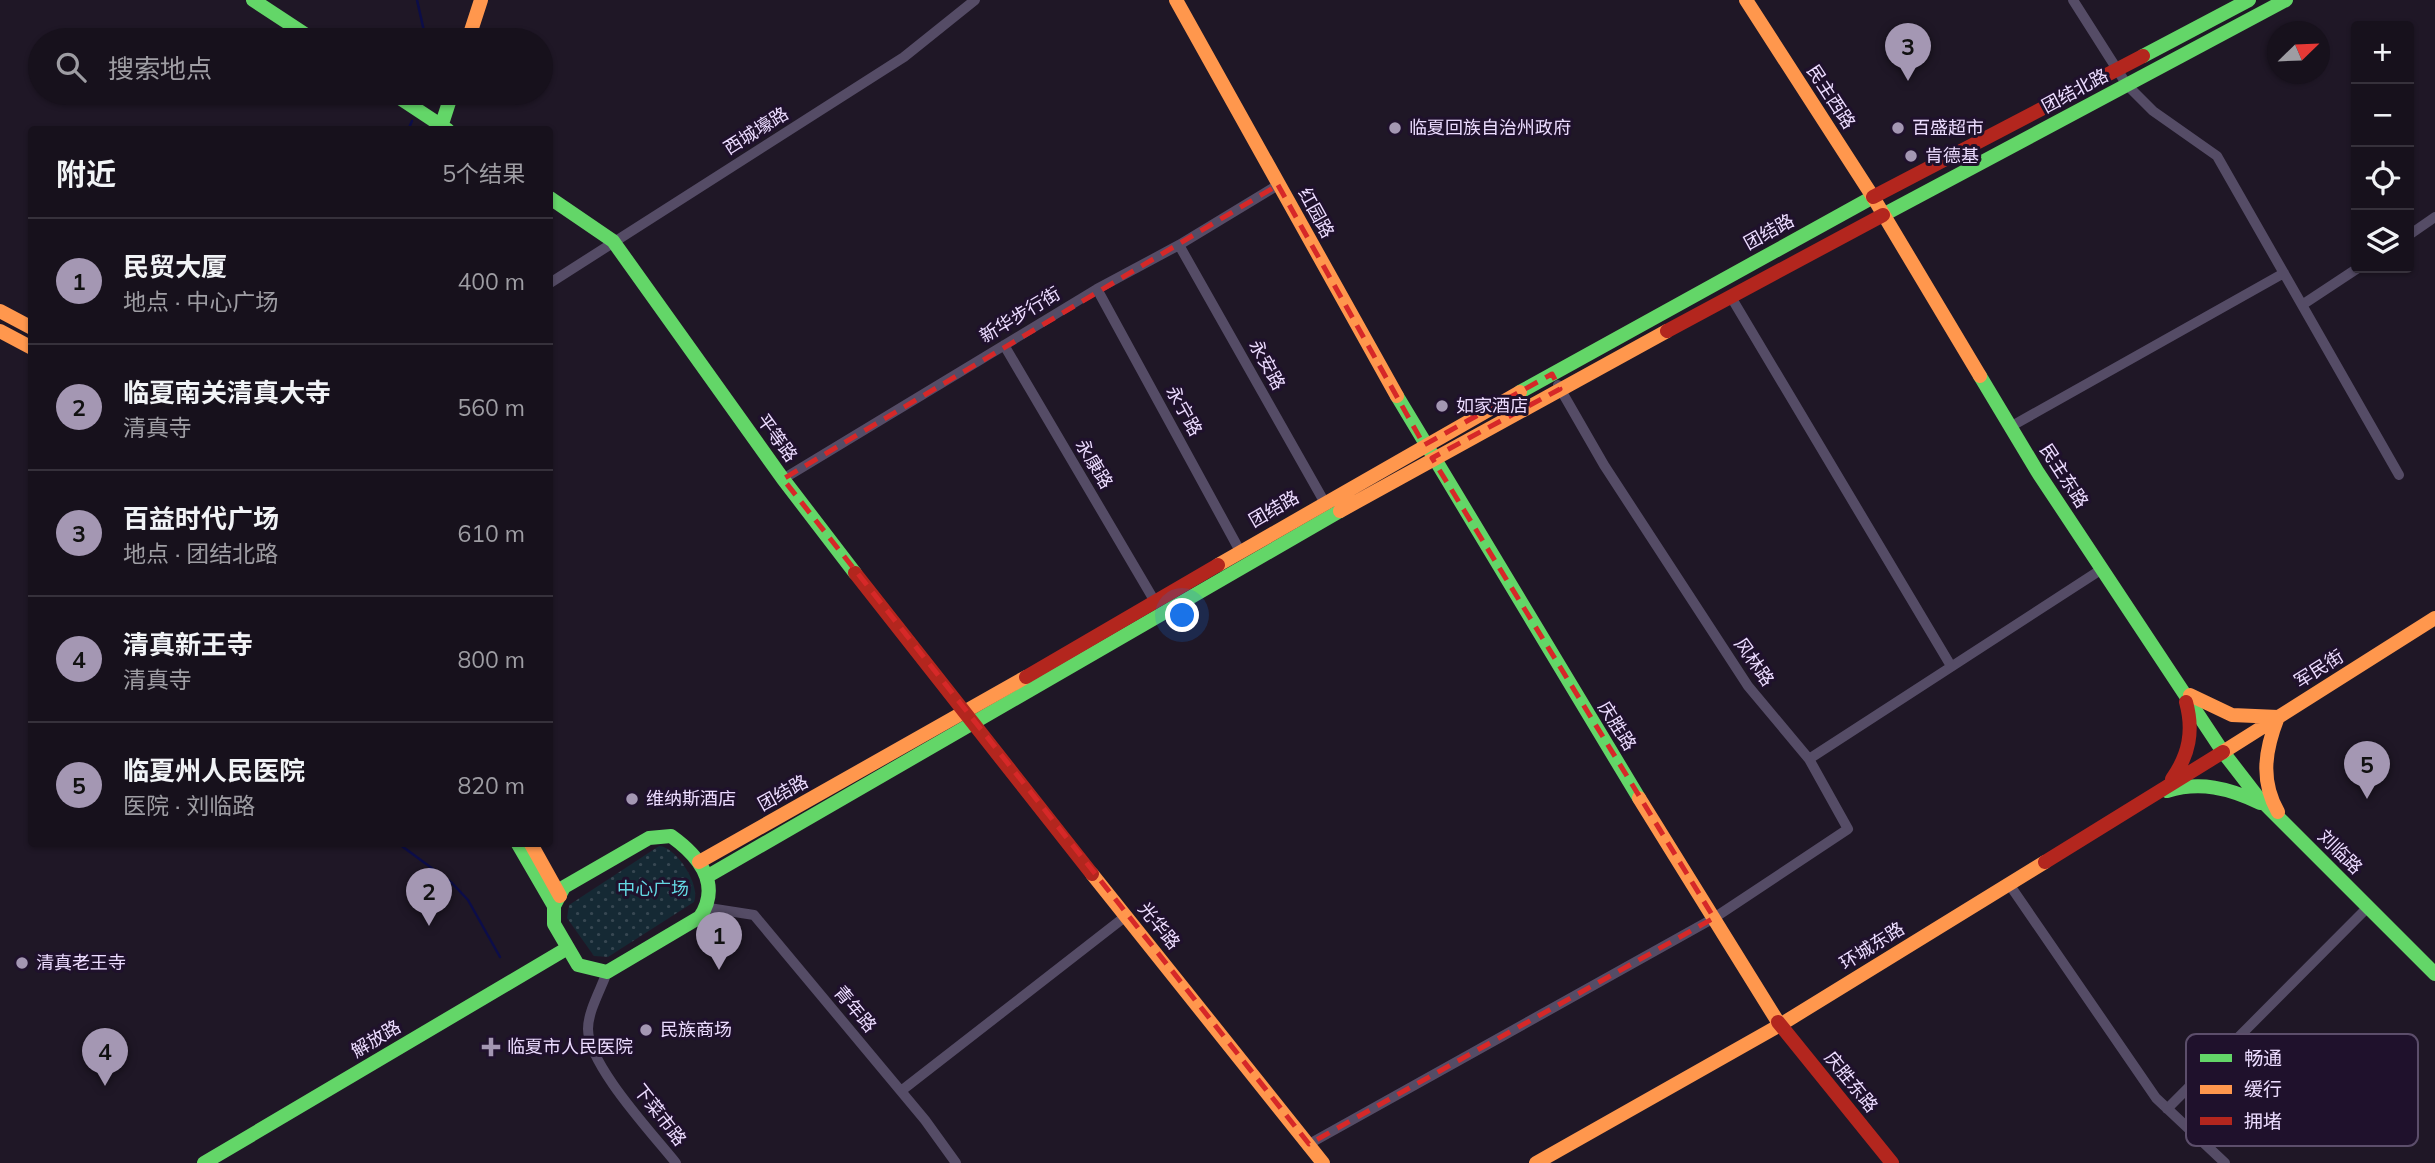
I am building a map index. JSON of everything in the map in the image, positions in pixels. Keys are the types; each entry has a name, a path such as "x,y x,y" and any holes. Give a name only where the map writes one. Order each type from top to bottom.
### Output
{"main road":[{"path":"253,0 296,28"},
{"path":"472,28 481,0"},
{"name":"红园路","path":"1176,0 1424,445"},
{"name":"民主西路","path":"1746,0 1883,215"},
{"name":"团结北路","path":"1872,197 2249,0"},
{"name":"团结北路","path":"1883,215 2286,0"},
{"path":"409,105 440,126"},
{"path":"444,126 449,105"},
{"name":"团结路","path":"708,876 968,718 1154,600 1424,445 1872,197"},
{"name":"平等路","path":"553,200 613,241 783,479 968,718"},
{"name":"团结路","path":"699,862 968,718 1432,458 1883,215"},
{"name":"民主东路","path":"1883,215 2010,427 2223,752"},
{"path":"0,311 28,326"},
{"path":"0,331 28,346"},
{"name":"庆胜路","path":"1424,445 1780,1026"},
{"name":"军民街","path":"2223,752 2435,618"},
{"path":"2182,690 2210,710 2244,719 2278,717 2266,744 2264,773 2271,802 2287,826"},
{"path":"2145,800 2167,786 2183,765 2191,740 2191,714 2182,690"},
{"name":"光华路","path":"968,718 1322,1163"},
{"name":"环城东路","path":"1536,1163 1780,1026 2223,752"},
{"name":"刘临路","path":"2223,752 2257,796 2435,974"},
{"path":"2145,800 2174,788 2205,785 2236,791 2255,800 2287,826"},
{"path":"671,836 689,847 708,876 712,887 709,908 700,917 607,972 578,965 555,924 557,901 564,887 649,838 671,836"},
{"path":"520,847 557,901"},
{"path":"531,847 557,901"},
{"name":"解放路","path":"204,1163 569,952"},
{"name":"解放路","path":"225,1163 569,952"},
{"name":"庆胜东路","path":"1780,1026 1892,1163"}],"street":[{"name":"西城壕路","path":"553,281 904,57 975,0"},
{"path":"2073,0 2127,85 2153,111 2217,156 2399,475"},
{"name":"新华步行街","path":"783,479 1097,289 1179,245 1278,185"},
{"path":"2414,232 2435,218"},
{"name":"永安路","path":"1179,245 1325,503"},
{"path":"2010,427 2284,273"},
{"path":"2302,305 2351,273"},
{"name":"永宁路","path":"1097,289 1240,551"},
{"path":"1731,297 1951,666"},
{"name":"永康路","path":"1004,345 1154,600"},
{"name":"风林路","path":"1552,374 1604,465 1748,686 1809,758 1848,829 1714,918"},
{"path":"1809,758 2102,569"},
{"path":"2009,884 2156,1098 2186,1127"},
{"path":"2242,1034 2368,907"},
{"name":"青年路","path":"709,908 754,915 901,1091 956,1163"},
{"path":"901,1091 1126,916"},
{"path":"1309,1144 1714,918"},
{"name":"下菜市路","path":"607,972 588,1029 593,1049 610,1080 676,1163"},
{"path":"2167,1109 2186,1090"},
{"path":"2207,1146 2225,1163"}],"highlighted area":[{"path":"1278,185 1424,445 1552,374 1560,389 1432,458 1714,918 1309,1144 783,479"}],"green space":[{"name":"中心广场","path":"659,846 673,853 686,868 694,887 694,902 608,957 594,956 567,918 569,905"}],"waterway":[{"path":"417,0 423,28"},
{"path":"410,126 412,121"},
{"path":"403,847 452,883 468,900 500,957"}],"traffic: fast":[{"path":"253,0 296,28"},
{"path":"2143,56 2249,0"},
{"path":"1883,215 2286,0"},
{"path":"410,105 442,126"},
{"path":"441,126 448,105"},
{"path":"1520,392 1873,197"},
{"path":"553,200 613,241 783,479 855,573"},
{"path":"1980,376 2037,471 2223,752 2257,796 2435,974"},
{"path":"1397,396 1639,798"},
{"path":"708,876 1340,511"},
{"path":"2167,791 2203,786 2237,793 2260,803"},
{"path":"671,836 690,852 708,882 709,893 700,917 607,972 578,965 554,924 554,906 564,887 649,838 671,836"},
{"path":"520,847 554,906"},
{"path":"204,1163 566,949"}],"traffic: slow":[{"path":"472,28 481,0"},
{"path":"1176,0 1397,396"},
{"path":"1746,0 1873,197 1980,376"},
{"path":"0,311 28,326"},
{"path":"0,331 28,346"},
{"path":"1340,511 1667,331"},
{"path":"1218,565 1520,392"},
{"path":"2223,752 2435,618"},
{"path":"699,862 1026,677"},
{"path":"2190,695 2232,715 2278,717 2266,765 2272,800 2278,812"},
{"path":"1639,798 1778,1022"},
{"path":"533,847 560,896"},
{"path":"1536,1163 1780,1025 2045,862"},
{"path":"1092,874 1323,1163"}],"traffic: jam":[{"path":"1873,197 2143,56"},
{"path":"1667,331 1883,215"},
{"path":"1026,677 1218,565"},
{"path":"855,573 1092,874"},
{"path":"2172,779 2186,752 2190,733 2186,702"},
{"path":"2045,862 2223,752"},
{"path":"1778,1022 1892,1163"}],"place":[{"name":"百益时代广场","path":"1908,81"},
{"name":"临夏回族自治州政府","path":"1395,128"},
{"name":"百盛超市","path":"1898,128"},
{"name":"肯德基","path":"1911,156"},
{"name":"如家酒店","path":"1442,406"},
{"name":"维纳斯酒店","path":"632,799"},
{"name":"临夏州人民医院","path":"2367,799"},
{"name":"临夏南关清真大寺","path":"429,926"},
{"name":"清真老王寺","path":"22,963"},
{"name":"民贸大厦","path":"719,970"},
{"name":"民族商场","path":"646,1030"},
{"name":"临夏市人民医院","path":"491,1047"},
{"name":"清真新王寺","path":"105,1086"}]}
